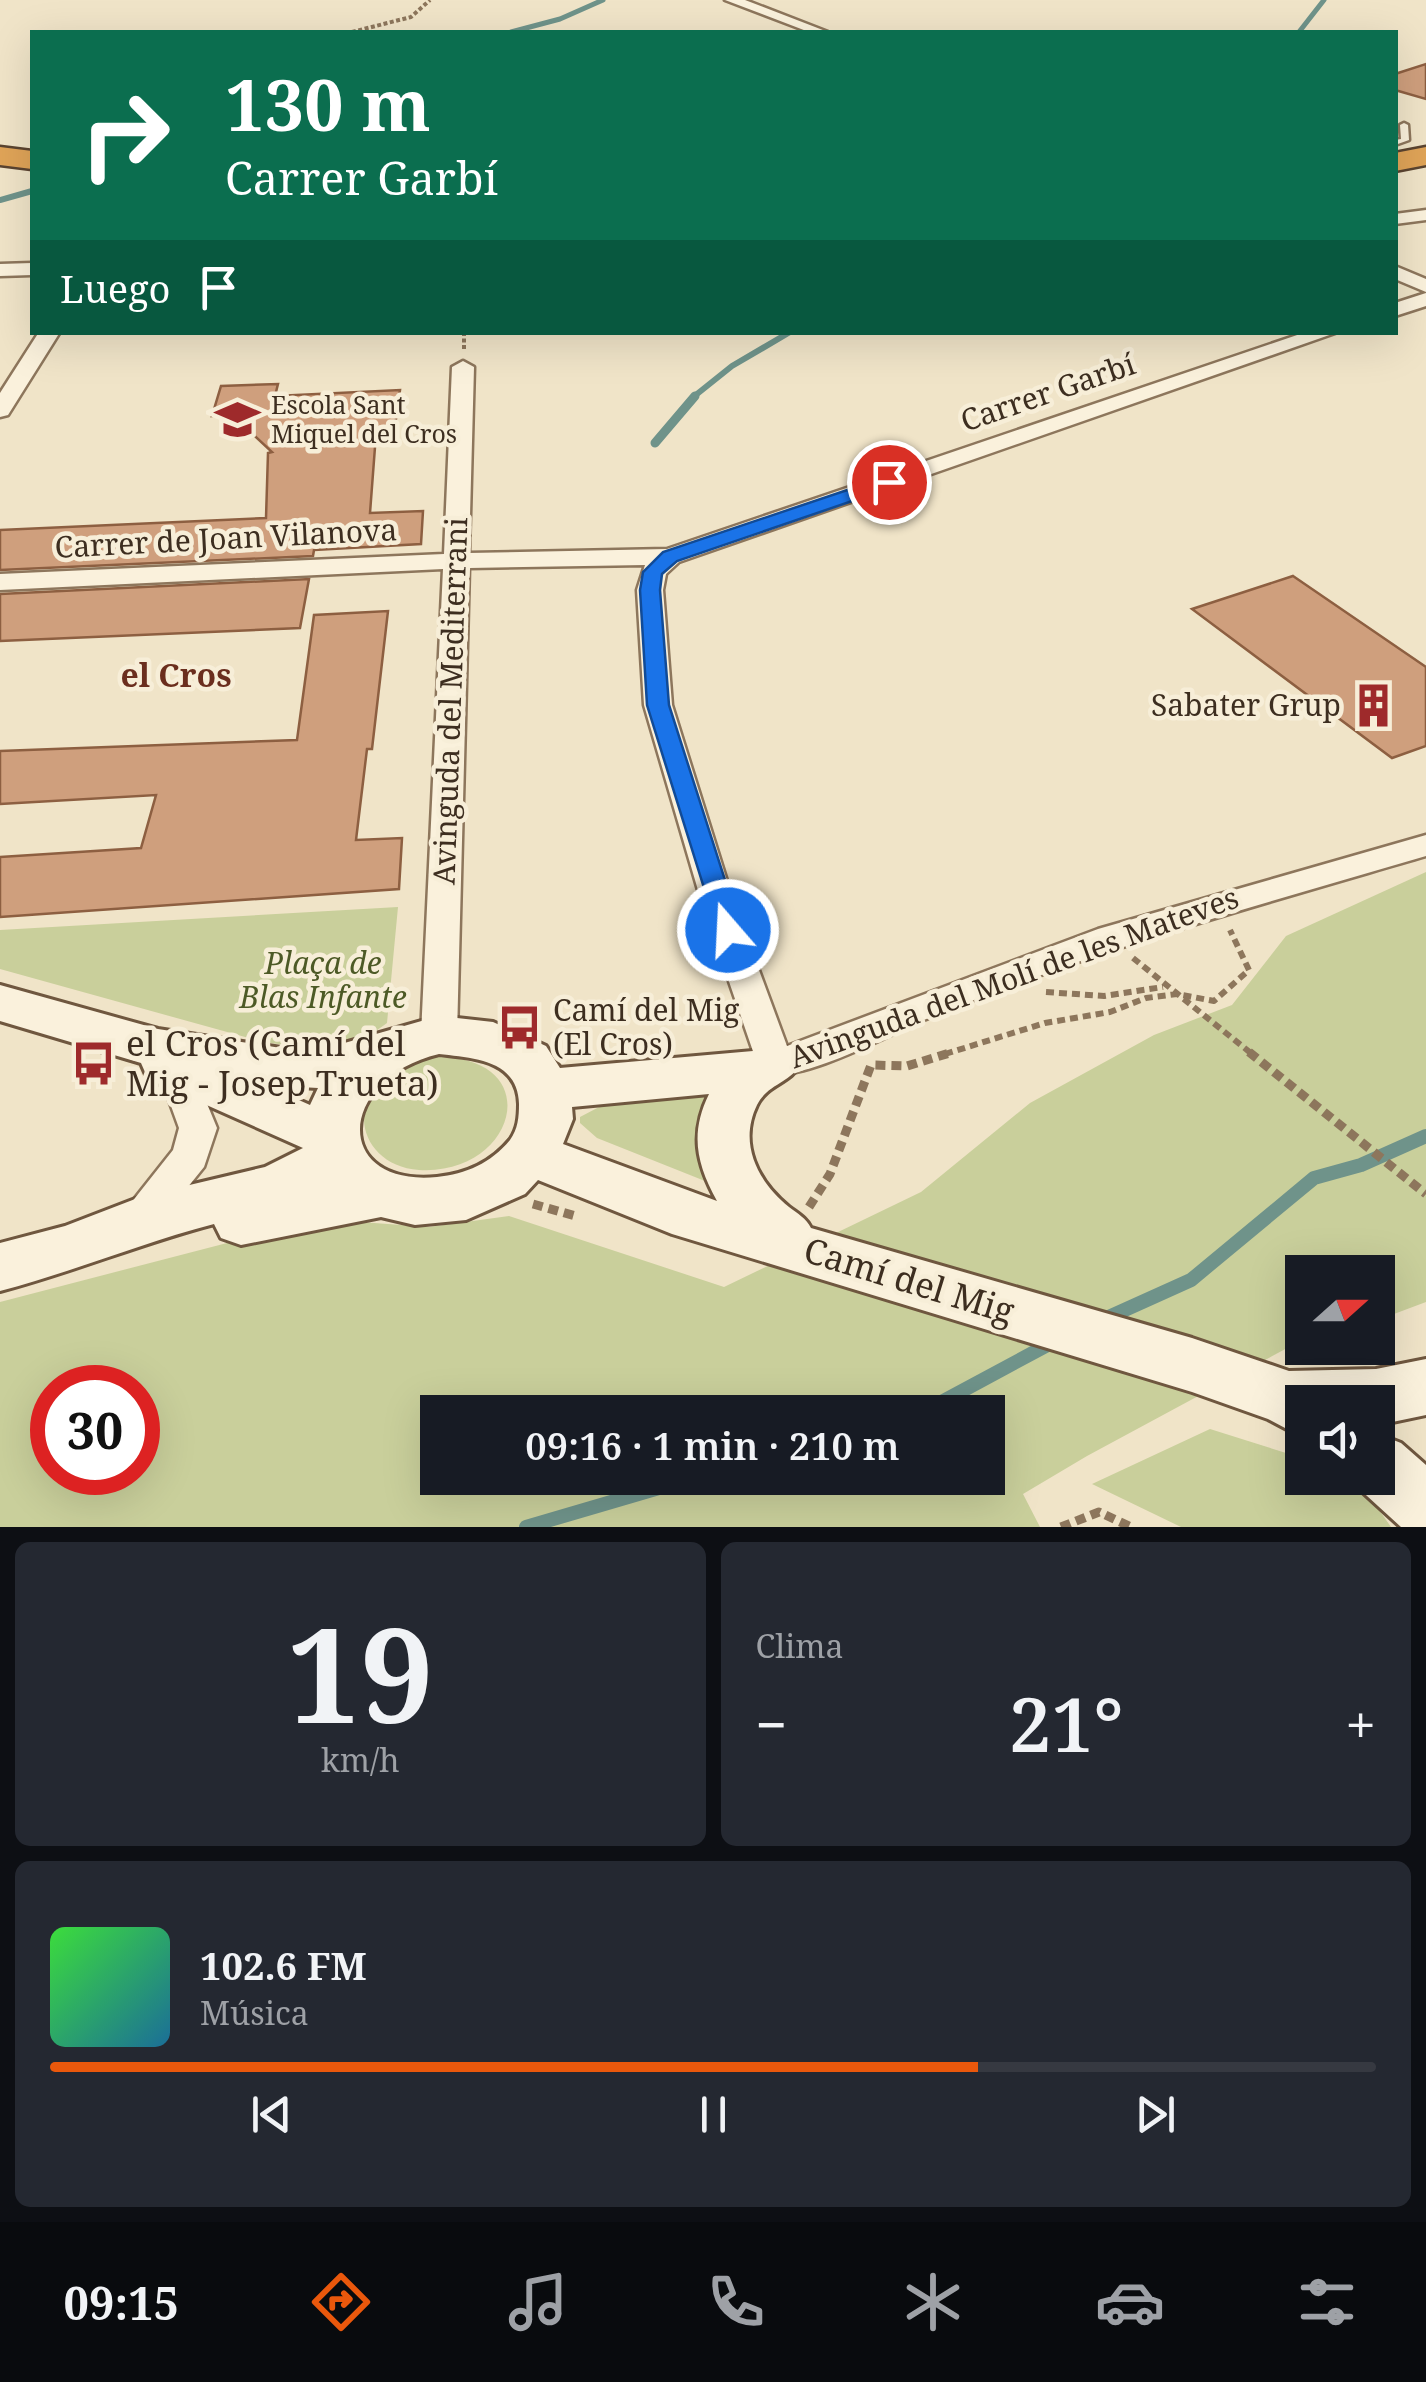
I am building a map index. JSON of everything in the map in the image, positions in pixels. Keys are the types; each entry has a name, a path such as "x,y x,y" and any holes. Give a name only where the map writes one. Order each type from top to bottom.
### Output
{"highway":[{"path":"0,139 23,154"},
{"path":"1398,161 1426,156"},
{"path":"1398,179 1426,174"}],"street":[{"path":"732,0 815,30"},
{"path":"1398,220 1426,215"},
{"path":"0,270 30,269"},
{"path":"1398,273 1426,286"},
{"path":"1398,309 1426,299"},
{"path":"0,410 48,335"},
{"name":"Carrer Garbí","path":"456,561 670,556 1319,335"},
{"name":"Avinguda del Mediterrani","path":"439,1035 464,367"},
{"path":"670,556 653,572 650,590 658,705 765,1066"},
{"name":"Carrer de Joan Vilanova","path":"0,582 456,561"},
{"name":"Avinguda del Molí de les Mateves","path":"765,1066 816,1051 946,997 1110,937 1426,845"},
{"path":"0,1004 112,1038 276,1067 323,1068 439,1035 461,1034 502,1044 522,1055 547,1089 548,1122 533,1155 510,1176 464,1197 412,1202 381,1194 354,1178 335,1146 336,1104 355,1075 385,1052"},
{"path":"112,1038 335,1146"},
{"path":"547,1089 765,1066"},
{"path":"765,1066 740,1086 726,1117 723,1150 729,1173 758,1215 808,1229"},
{"path":"136,1222 190,1156 198,1128 176,1070"},
{"path":"73,1248 136,1222 277,1186 335,1146"},
{"name":"Camí del Mig","path":"533,1155 672,1210 808,1229 1285,1400"},
{"path":"0,1267 73,1248 210,1230 280,1212 381,1194"},
{"name":"Camí del Mig","path":"1395,1394 1426,1388"},
{"path":"1395,1479 1426,1507"}],"lane":[{"path":"1398,142 1405,140 1404,125"}],"path":[{"path":"360,30 412,17 430,0"},
{"path":"808,1229 871,1064 908,1066 1046,1023 1110,1012 1146,998 1177,994 1214,1002 1250,970 1218,903"},
{"path":"1039,992 1104,996 1164,987 1426,1194"},
{"path":"1060,1527 1099,1512 1131,1527"}],"green space":[{"path":"1426,872 1426,1302 1395,1314 1395,1255 1285,1255 1285,1349 1023,1494 1040,1527 0,1527 0,1302 319,1219 429,1227 509,1216 724,1287 921,1192 1030,1103 1154,1035 1232,1005 1286,936"},
{"name":"Plaça de Blas Infante","path":"398,907 387,1023 362,1041 331,1051 263,1042 0,969 0,930"},
{"path":"433,1057 470,1061 494,1074 506,1093 507,1115 498,1136 479,1154 453,1167 419,1170 400,1166 373,1147 364,1118 367,1102 375,1087 390,1074"},
{"path":"707,1095 710,1183 597,1138 580,1123 580,1117 601,1106"},
{"path":"1210,1429 1285,1453 1285,1495 1363,1495 1391,1527 1181,1527 1092,1484"}],"building":[{"path":"1426,64 1426,99 1398,91 1398,73"},
{"path":"278,384 275,396 400,390 394,433 376,434 370,513 423,511 421,544 314,550 313,556 0,570 0,530 266,518 268,453 272,452 230,413 212,416 221,386"},
{"name":"Sabater Grup","path":"1293,576 1426,667 1426,746 1392,758 1192,609"},
{"path":"309,579 300,628 0,641 0,594"},
{"path":"388,611 372,749 367,749 356,840 402,838 399,889 0,917 0,857 141,848 156,795 0,804 0,751 297,740 314,615"}],"waterway":[{"path":"519,30 560,19 603,0"},
{"path":"1301,30 1324,0"},
{"path":"0,200 30,192"},
{"path":"692,398 732,366 785,335"},
{"path":"655,443 695,396"},
{"path":"1100,1321 1191,1280 1314,1178 1361,1165 1426,1136"},
{"path":"955,1395 1053,1342"},
{"path":"526,1527 635,1495"}],"place":[{"name":"Escola Sant Miquel del Cros","path":"238,419"},
{"name":"Sabater Grup","path":"1374,706"},
{"name":"Camí del Mig (El Cros)","path":"520,1028"},
{"name":"el Cros (Camí del Mig - Josep Trueta)","path":"93,1064"}],"district":[{"name":"el Cros","path":"176,676"}],"route":[{"path":"728,930 658,705 650,590 653,572 670,556 889,482"}]}
